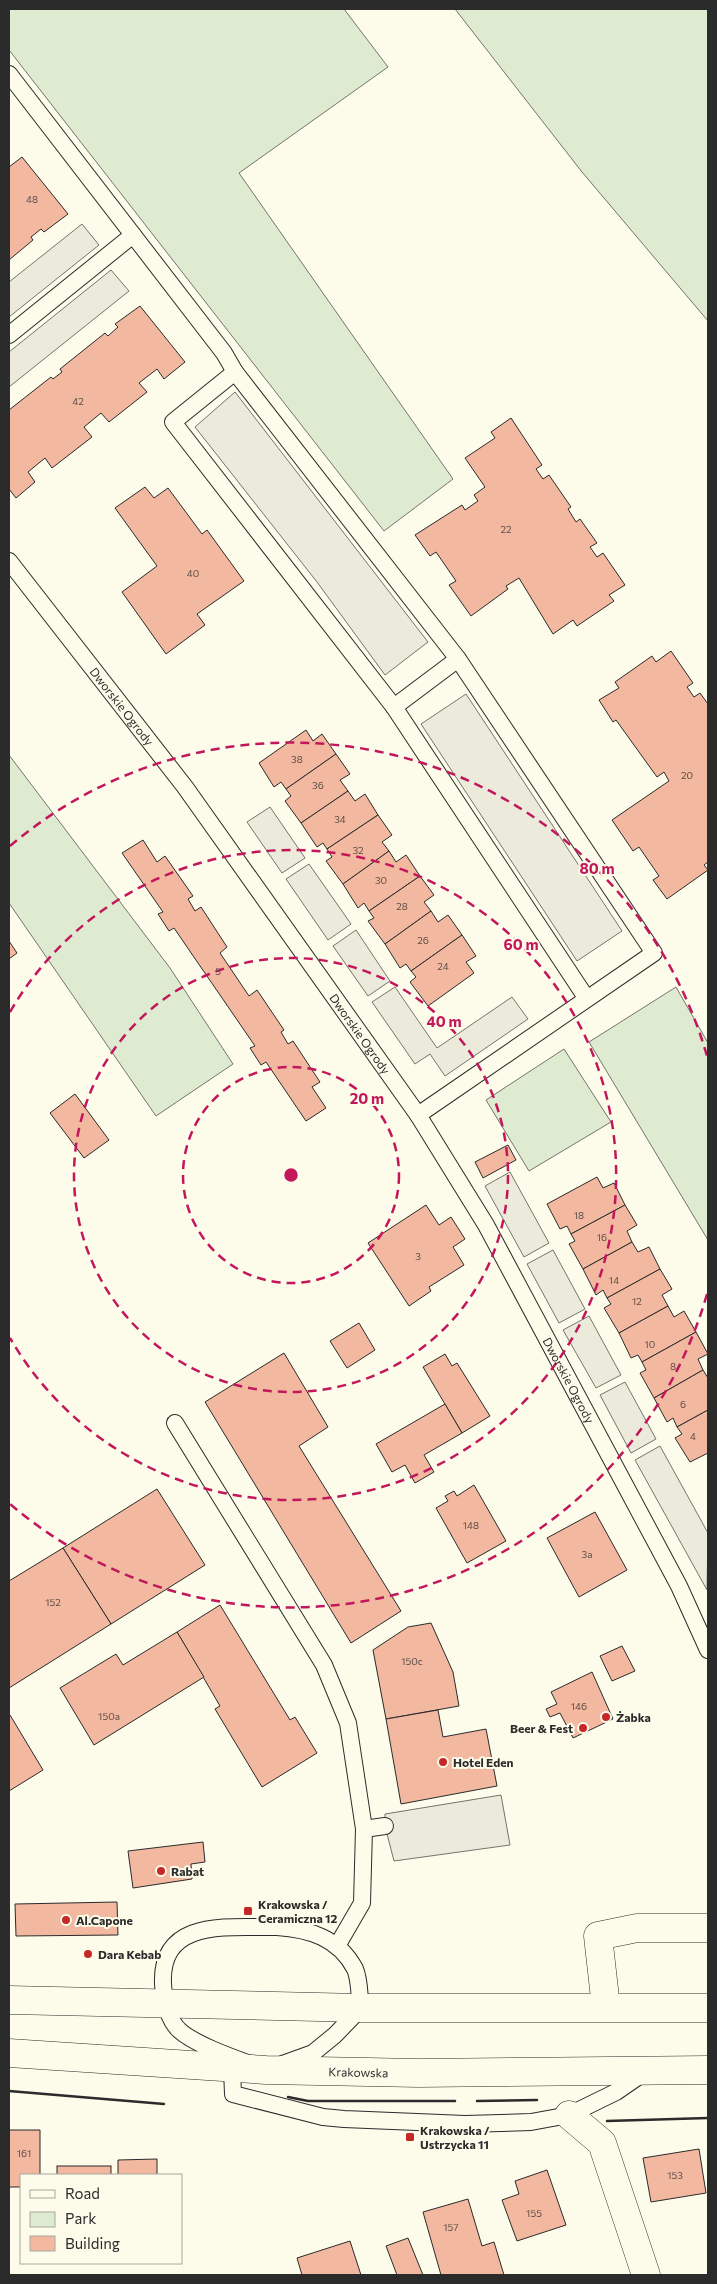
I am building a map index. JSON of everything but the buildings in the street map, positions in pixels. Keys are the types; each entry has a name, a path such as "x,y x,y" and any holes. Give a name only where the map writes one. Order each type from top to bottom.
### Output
{"main road":[{"path":"606,2007 598,1936 637,1928 708,1928"},
{"path":"9,2000 361,2008 708,2008"},
{"name":"Krakowska","path":"9,2053 233,2081 266,2070 418,2073 708,2070"},
{"path":"569,2114 602,2143 646,2275"}],"lane":[{"path":"9,74 458,659 654,953 418,1115"},
{"path":"9,335 133,235"},
{"path":"236,372 173,422 394,706 587,999"},
{"name":"Dworskie Ogrody","path":"9,561 185,787 418,1115 490,1234 679,1586 708,1650"},
{"path":"394,706 458,659"},
{"path":"175,1422 324,1665 348,1723 364,1830 362,1903 337,1946"},
{"path":"364,1830 385,1826"},
{"path":"299,1928 316,1933 337,1946 355,1970 361,2008 335,2035 313,2053 266,2070 212,2049 179,2030 164,2004 162,1969 175,1942 187,1935 211,1929 299,1928"},
{"path":"233,2081 324,2117 474,2124 531,2122 569,2114 616,2092 646,2071"}],"green space":[{"path":"9,9 344,9 388,67 239,173 453,479 384,531 9,50"},
{"path":"455,9 708,9 708,321 582,172"},
{"path":"9,755 170,968 233,1064 156,1116 9,903"},
{"path":"676,987 708,1043 708,1240 589,1042"},
{"path":"564,1049 611,1122 529,1171 486,1100"}],"shaded area":[{"path":"82,224 99,245 9,317 9,282"},
{"path":"111,270 129,291 9,387 9,352"},
{"path":"235,392 428,642 385,675 317,582 195,427"},
{"path":"466,694 622,931 577,961 421,724"},
{"path":"270,807 305,858 282,873 247,822"},
{"path":"309,864 351,924 328,940 286,879"},
{"path":"356,930 390,981 368,996 333,946"},
{"path":"395,987 437,1048 512,997 528,1019 445,1076 430,1054 415,1064 372,1002"},
{"path":"510,1172 549,1243 524,1257 485,1186"},
{"path":"553,1250 585,1309 559,1323 527,1264"},
{"path":"589,1316 621,1375 596,1388 563,1330"},
{"path":"625,1382 656,1439 631,1453 600,1395"},
{"path":"660,1446 708,1533 707,1590 635,1460"},
{"path":"501,1795 510,1845 394,1861 385,1826 385,1814"}],"wall":[{"path":"9,2091 164,2104"},
{"path":"288,2097 308,2101 455,2101"},
{"path":"477,2101 537,2100"},
{"path":"607,2121 708,2118"}],"place":[{"name":"Żabka","path":"606,1717"},
{"name":"Beer & Fest","path":"583,1728"},
{"name":"Hotel Eden","path":"443,1762"},
{"name":"Rabat","path":"161,1871"},
{"name":"Krakowska / Ceramiczna 12","path":"248,1911"},
{"name":"Al.Capone","path":"66,1920"},
{"name":"Dara Kebab","path":"88,1954"},
{"name":"Krakowska / Ustrzycka 11","path":"410,2137"}]}
